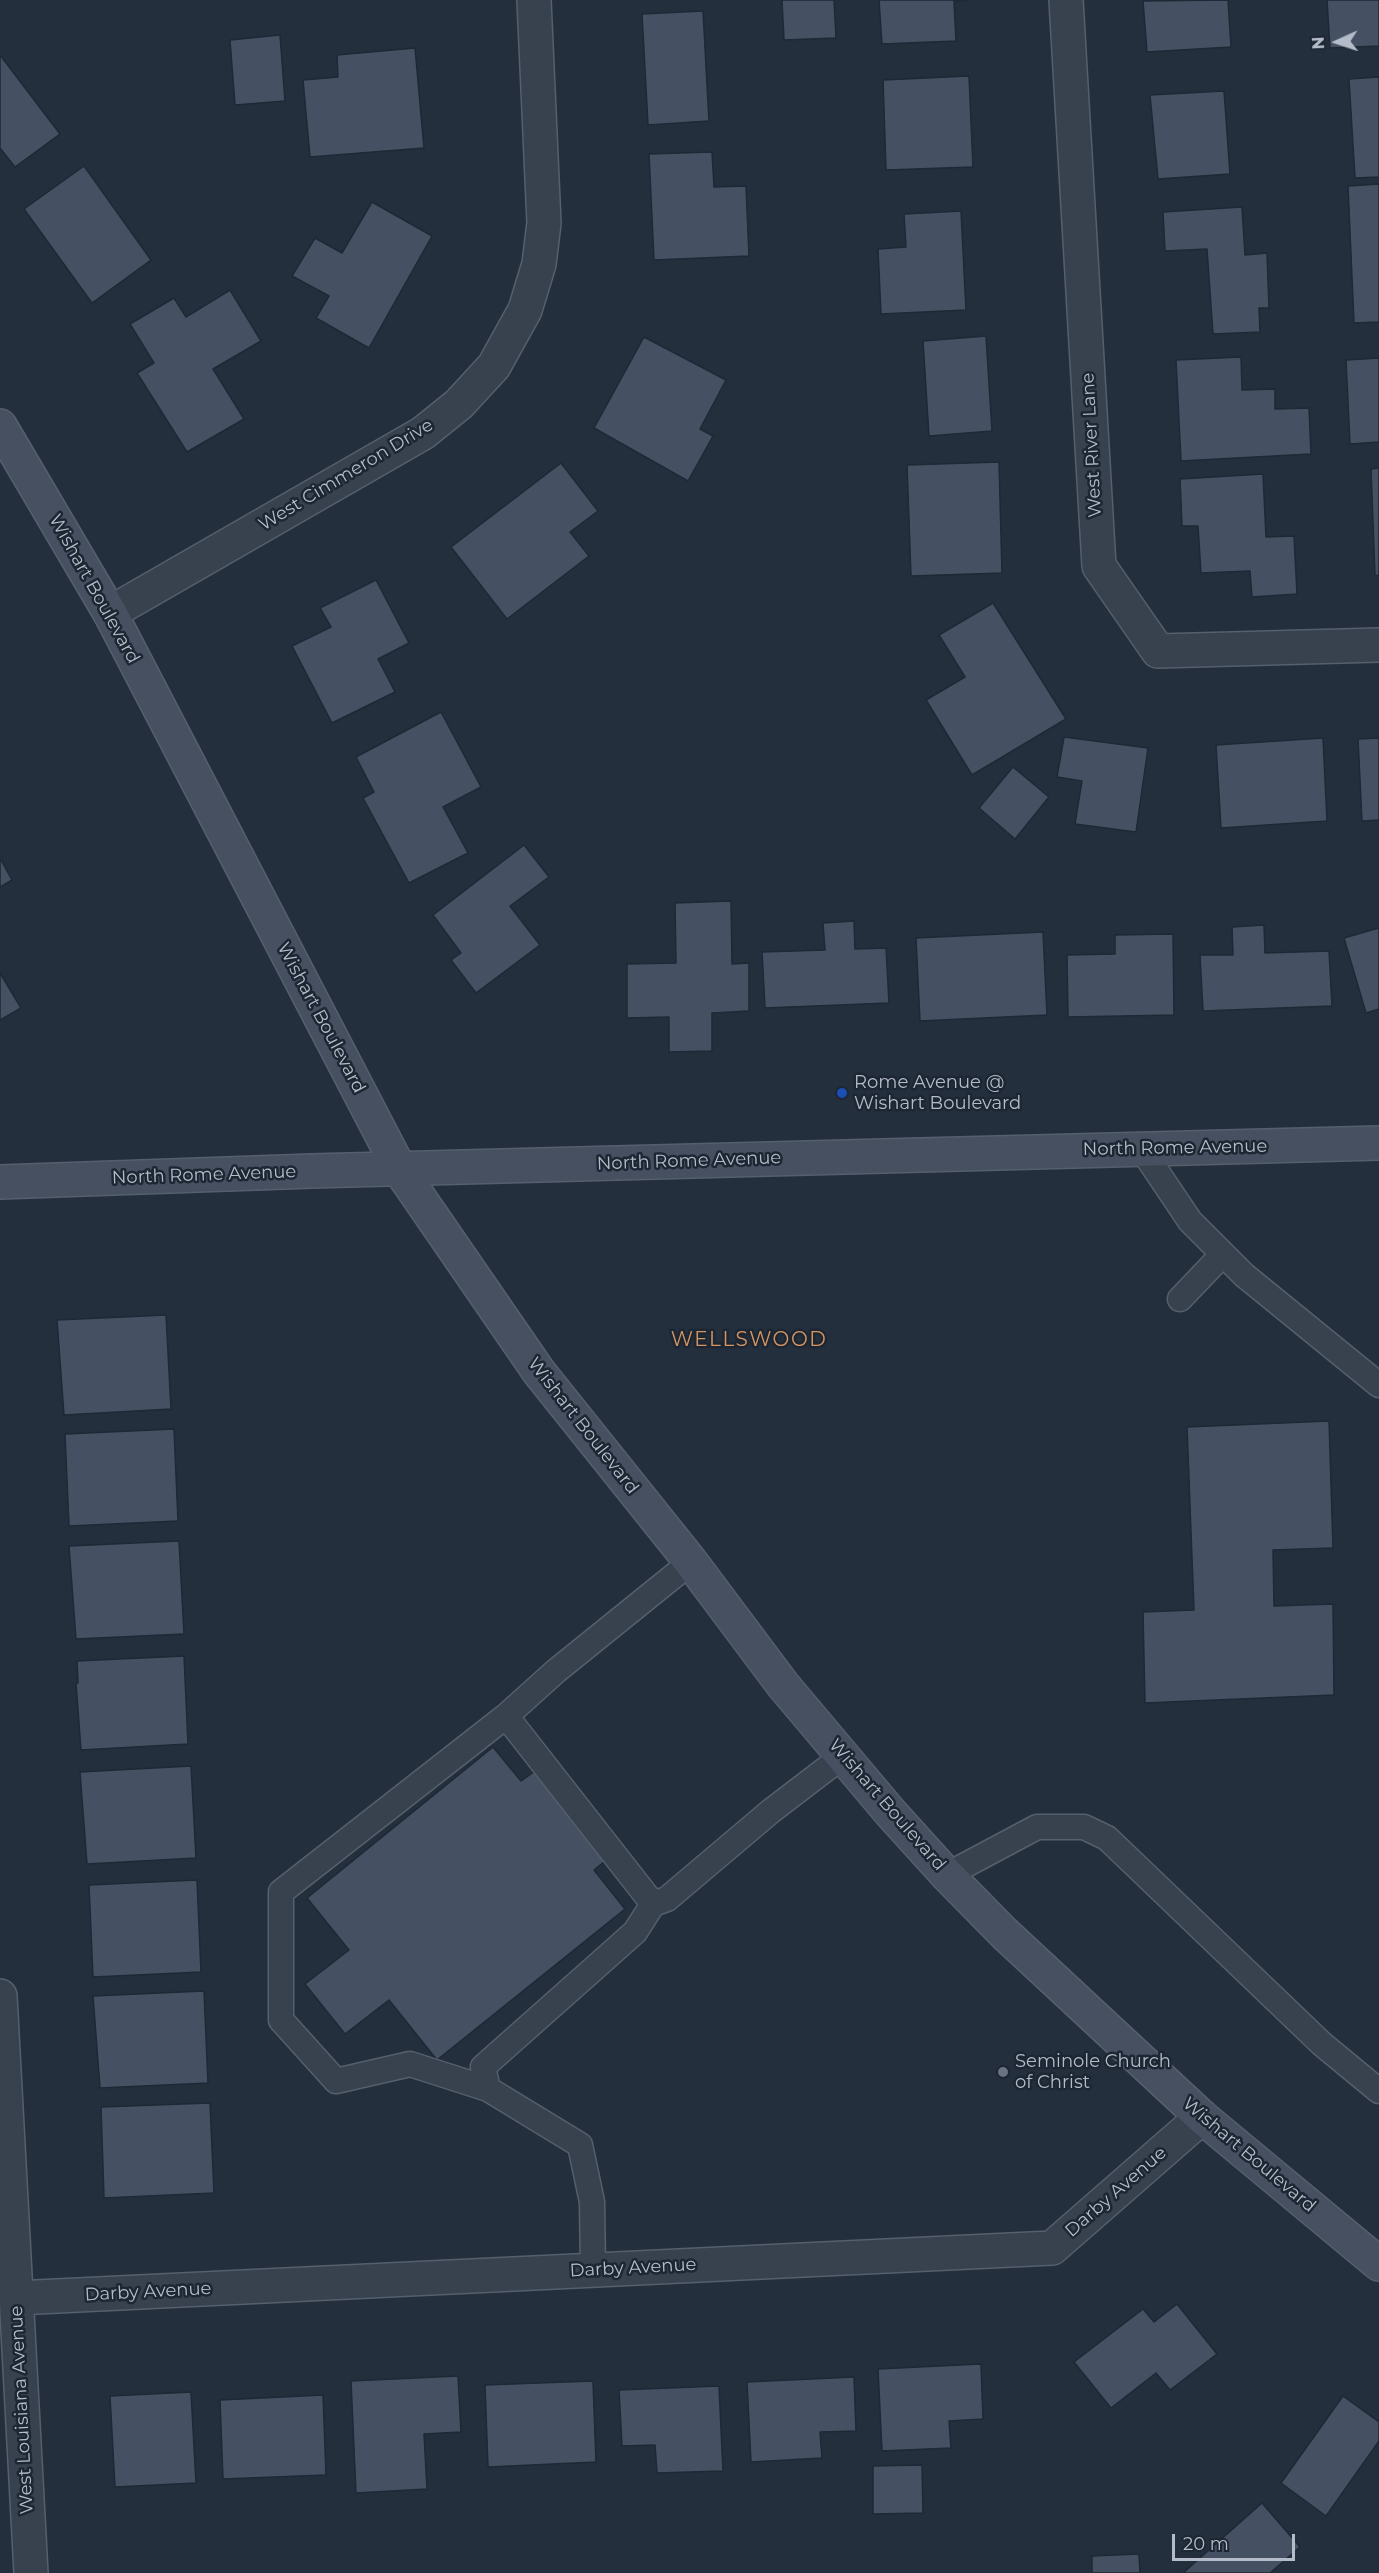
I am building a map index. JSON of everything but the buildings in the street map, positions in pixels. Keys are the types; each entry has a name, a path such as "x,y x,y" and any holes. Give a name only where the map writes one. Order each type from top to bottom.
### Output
{"street":[{"name":"West Cimmeron Drive","path":"110,613 423,433 459,404 494,366 525,310 539,264 544,223 534,0"},
{"name":"West River Lane","path":"1066,0 1099,566 1158,651 1379,645"},
{"name":"Wishart Boulevard","path":"0,426 110,613 400,1170 539,1372 691,1562 783,1685 890,1812 947,1875 1004,1932 1202,2117 1379,2265"},
{"name":"North Rome Avenue","path":"0,1182 312,1171 1379,1143"},
{"name":"West Louisiana Avenue","path":"0,1996 31,2573"},
{"name":"Darby Avenue","path":"16,2298 1052,2248 1202,2117"}],"lane":[{"path":"1141,1148 1190,1221 1252,1281 1379,1386"},
{"path":"1180,1299 1223,1254"},
{"path":"593,2270 592,2202 580,2145 488,2089 410,2064 336,2081 281,2020 281,1892 506,1716 556,1671 691,1562"},
{"path":"506,1716 653,1904"},
{"path":"488,2089 483,2067 635,1932 653,1904 667,1899 771,1811 843,1756"},
{"path":"947,1875 1037,1827 1084,1827 1107,1838 1322,2044 1379,2091"}],"place":[{"name":"Rome Avenue @ Wishart Boulevard","path":"842,1093"},
{"name":"Seminole Church of Christ","path":"1003,2072"}],"district":[{"name":"WELLSWOOD","path":"749,1340"}]}
